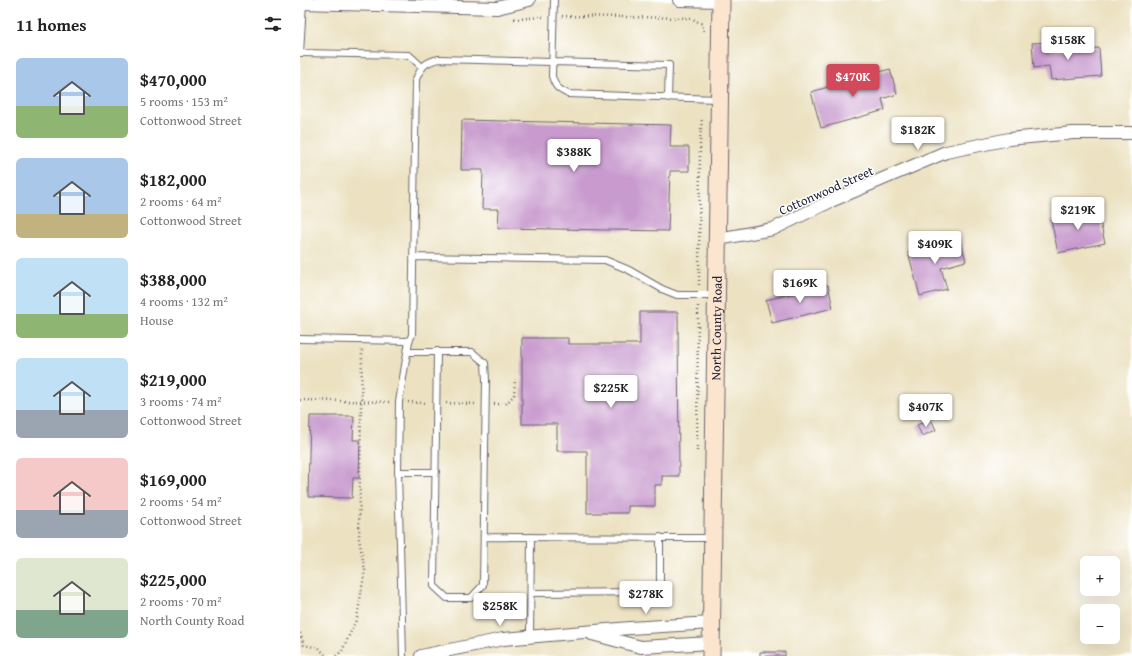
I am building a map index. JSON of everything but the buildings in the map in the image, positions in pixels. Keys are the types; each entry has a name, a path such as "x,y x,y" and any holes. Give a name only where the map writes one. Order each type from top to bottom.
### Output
{"street":[{"path":"302,2 497,8 529,0"},
{"path":"679,0 721,0"},
{"name":"North County Road","path":"711,650 721,0"},
{"name":"Cottonwood Street","path":"718,239 773,229 831,201 946,152 1009,139 1073,134 1132,134"},
{"path":"421,656 503,639 630,628 711,623"},
{"path":"584,632 641,647 711,650"}],"lane":[{"path":"554,0 552,76 558,89 568,94 720,99"},
{"path":"302,2 300,53 409,55 422,67"},
{"path":"403,656 398,472 399,402 409,341 412,336 416,79 422,67 431,61 439,59 669,65 668,98"},
{"path":"414,257 605,260 628,270 662,290 677,296 717,295"},
{"path":"300,339 409,341"},
{"path":"408,352 437,351 472,352 484,363 486,404 483,585 471,598 447,598 434,586 437,351"},
{"path":"398,472 436,472"},
{"path":"484,537 713,538"},
{"path":"530,537 530,636"},
{"path":"530,593 645,592 660,584 660,538"}],"path":[{"path":"510,19 554,16 691,18 702,24 704,38"},
{"path":"697,452 700,140 702,99"},
{"path":"336,656 342,651 358,618 365,570 359,539 362,350 355,350"},
{"path":"300,400 506,404 514,395 515,380"},
{"path":"300,633 304,645 319,648 326,656"}]}
